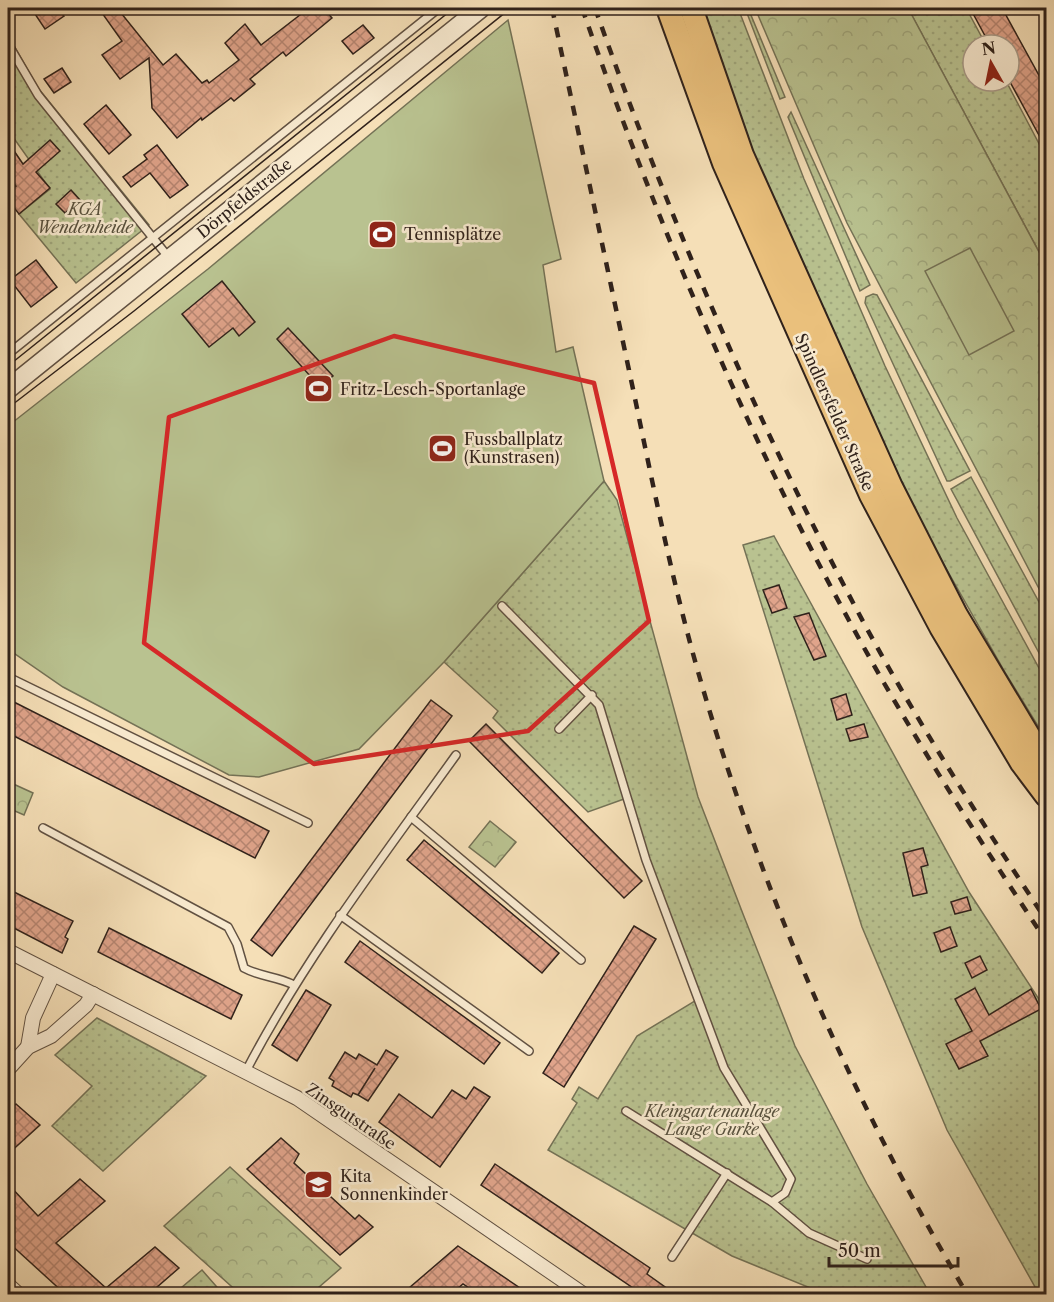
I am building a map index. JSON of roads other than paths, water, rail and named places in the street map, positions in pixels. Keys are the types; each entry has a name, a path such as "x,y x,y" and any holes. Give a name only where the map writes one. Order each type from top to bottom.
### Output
{"highway":[{"name":"Spindlersfelder Straße","path":"668,8 724,163 871,495 941,627 1022,763 1047,795"},
{"name":"Spindlersfelder Straße","path":"691,8 742,155 891,487 956,615 1047,765"}],"street":[{"name":"Dörpfeldstraße","path":"8,388 481,8"},
{"name":"Zinsgutstraße","path":"8,951 297,1098 583,1294"},
{"path":"28,1047 33,1018 53,974"},
{"path":"8,1069 28,1047 51,1036 86,1005 93,994"},
{"path":"8,1285 18,1294"}],"lane":[{"name":"Dörpfeldstraße","path":"8,354 436,8"},
{"path":"8,44 38,95 169,258"},
{"path":"502,606 600,705 646,860 724,1068 791,1179 785,1193 772,1202"},
{"path":"8,677 308,823"},
{"path":"559,729 592,695"},
{"path":"246,1071 294,985 340,915 456,755"},
{"path":"411,817 581,960"},
{"path":"43,828 228,927 237,945 244,968 256,975 281,978 294,985"},
{"path":"340,915 529,1051"},
{"path":"626,1112 772,1202 809,1233 867,1259"},
{"path":"672,1257 727,1173"}],"tram line":[{"path":"8,366 454,8"},
{"path":"8,408 134,311 511,8"}],"railway":[{"path":"552,8 672,569 689,640 724,756 751,836 813,993 885,1146 967,1294"},
{"path":"582,8 613,95 681,267 717,352 796,520 903,716 1046,941"},
{"path":"595,8 685,245 789,476 866,627 908,702 1046,920"}],"place":[{"name":"Tennisplätze","path":"383,234"},
{"name":"Fritz-Lesch-Sportanlage","path":"319,389"},
{"name":"Fussballplatz (Kunstrasen)","path":"443,448"},
{"name":"Kita Sonnenkinder","path":"319,1185"}],"park label":[{"name":"KGA Wendenheide","path":"85,218"},
{"name":"Kleingartenanlage Lange Gurke","path":"712,1120"}]}
